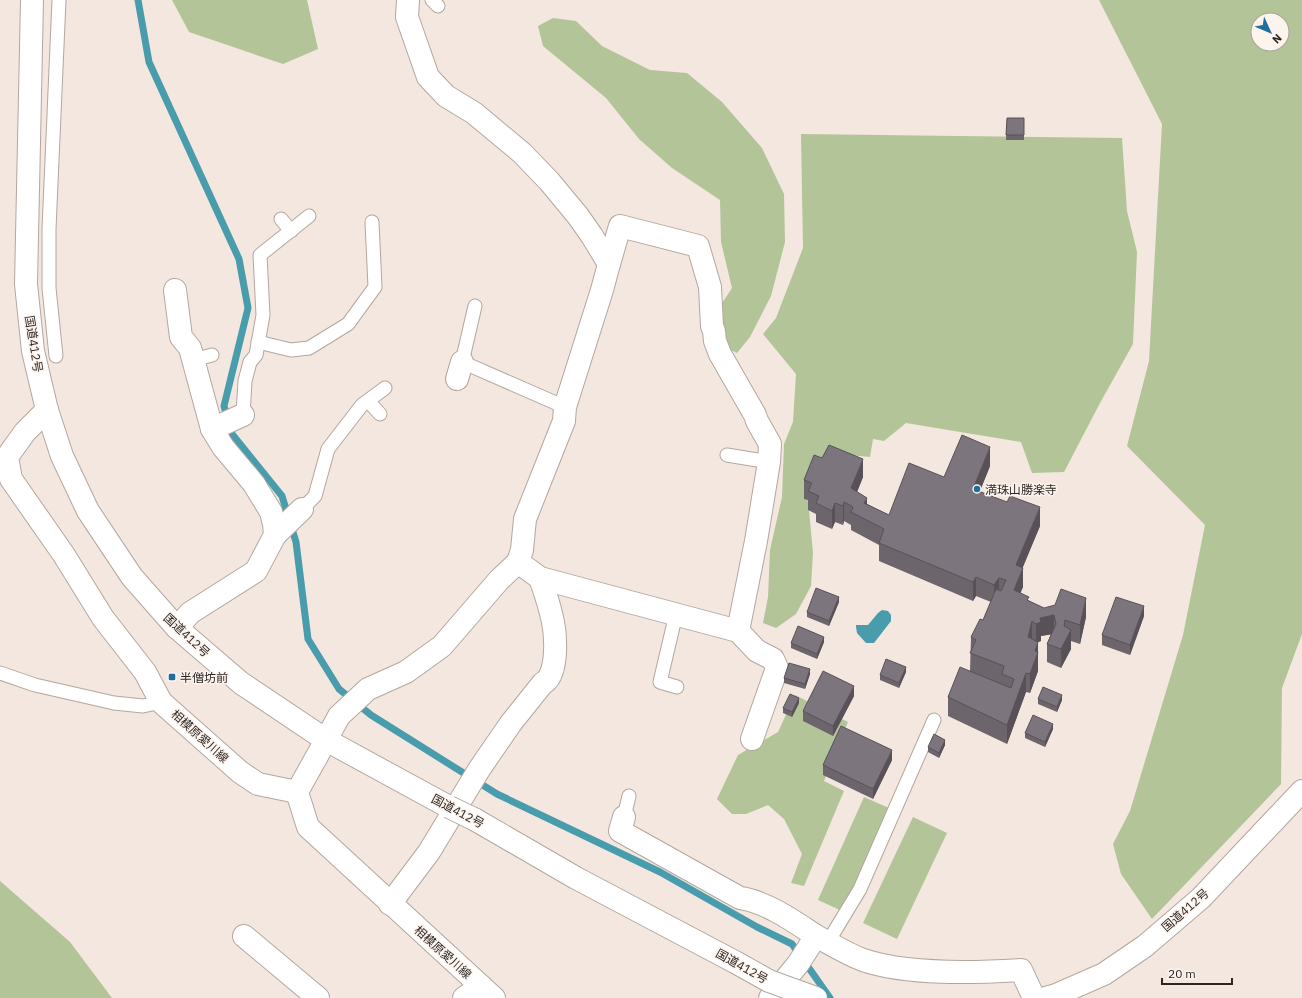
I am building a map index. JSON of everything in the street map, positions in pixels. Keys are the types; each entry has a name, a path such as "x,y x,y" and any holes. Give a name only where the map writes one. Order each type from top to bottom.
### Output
{"main road":[{"name":"国道412号","path":"32,0 26,284 34,351 47,410 62,456 88,512 132,577 177,628 241,683 326,740 474,819 576,878 769,981 816,998"},
{"path":"408,0 408,17 428,77 446,96 474,113 522,153 549,181 578,216 609,264"},
{"path":"297,792 339,716 366,691 406,672 442,646 499,580 518,562 522,550 525,519 564,421 565,407 602,290 620,226 698,246 710,287 712,326 715,341 720,354 755,414 757,421 770,444 769,462 756,541 738,631"},
{"path":"176,290 181,337 190,348 202,357 213,429 223,447 254,484 270,512 276,533"},
{"name":"相模原愛川線","path":"47,410 25,432 7,457 6,478 64,555 103,618 145,672 162,702 240,772 258,784 297,792 308,827 390,904 479,994"},
{"path":"213,429 243,414"},
{"path":"177,628 190,613 256,571 276,533 302,509"},
{"path":"518,562 540,578 738,631 757,651 773,659 777,668 752,739"},
{"path":"390,904 429,852 480,768 511,723 543,683 547,681 554,668 554,623 540,578"},
{"name":"国道412号","path":"1045,998 1056,995 1104,974 1145,946 1201,898 1302,791"},
{"path":"624,817 620,831 740,898 751,899 790,919 819,941 862,959 900,968 983,973 1020,970 1034,998"},
{"path":"244,936 318,998"},
{"path":"770,998 819,941"}],"lane":[{"path":"56,356 50,288 49,230 59,0"},
{"path":"243,414 245,381 250,362 256,355 263,315 260,255 309,216"},
{"path":"281,219 291,230"},
{"path":"258,342 291,350 309,348 348,324 375,287 372,222"},
{"path":"475,306 460,370 565,407"},
{"path":"302,509 316,496 328,449 362,405 385,388"},
{"path":"368,401 380,414"},
{"path":"727,455 769,462"},
{"path":"676,614 660,682 677,687"},
{"path":"0,673 35,685 114,703 143,706 162,702"},
{"path":"819,941 860,889 934,720"},
{"path":"624,817 629,796"}],"green space":[{"path":"172,0 307,0 318,49 283,64 189,32"},
{"path":"1099,0 1302,0 1302,634 1282,688 1281,784 1152,919 1121,874 1113,844 1130,811 1183,635 1205,525 1127,446 1149,361 1162,124"},
{"path":"553,18 576,21 602,46 650,70 687,73 722,102 762,148 784,194 785,242 771,296 750,337 737,353 719,344 713,317 732,288 721,242 720,200 672,168 639,139 606,98 543,46 538,26"},
{"path":"801,134 1122,138 1127,211 1137,252 1133,344 1064,472 1032,473 1021,442 906,423 884,441 873,439 870,457 838,454 809,510 813,553 811,586 796,614 776,628 763,623 768,597 770,550 782,497 784,444 793,422 796,374 763,334 776,318 803,248"},
{"path":"795,695 848,722 824,781 844,791 804,886 791,883 802,854 784,819 768,805 746,814 732,814 717,799 738,755 778,732"},
{"path":"864,797 898,812 851,915 818,900"},
{"path":"913,817 947,833 897,939 863,923"},
{"path":"0,881 70,942 112,998 0,998"}],"water":[{"path":"882,610 888,611 891,615 891,621 874,643 866,643 857,633 856,625 868,625"}],"building":[{"path":"1007,118 1024,118 1024,135 1006,135"},
{"path":"962,435 990,447 973,489 1007,502 1010,496 1040,507 1016,565 1023,568 1014,590 1029,597 1027,600 1044,608 1055,605 1061,589 1086,598 1080,625 1065,620 1064,626 1071,630 1061,649 1047,644 1056,624 1054,615 1040,618 1041,622 1036,624 1032,621 1028,637 1038,642 1035,651 1038,652 1030,674 1026,673 1007,725 948,697 960,667 1011,688 1014,679 1002,674 1004,666 970,653 976,640 971,637 980,619 983,620 996,589 1001,591 1006,580 999,578 994,585 976,577 973,582 879,543 884,529 851,512 853,507 844,502 843,506 835,503 832,511 816,503 819,496 808,491 812,483 804,480 814,455 822,458 829,445 863,459 851,488 867,498 864,503 889,515 909,463 944,477"},
{"path":"816,588 839,597 829,621 807,612"},
{"path":"1116,597 1144,606 1130,645 1102,635"},
{"path":"798,626 824,637 817,654 791,643"},
{"path":"886,659 906,667 899,683 880,675"},
{"path":"789,663 810,669 805,684 784,678"},
{"path":"823,671 854,686 833,726 803,711"},
{"path":"1043,687 1062,695 1057,707 1038,699"},
{"path":"790,694 799,698 792,712 783,708"},
{"path":"1033,715 1053,724 1045,742 1025,733"},
{"path":"841,726 892,750 873,789 823,765"},
{"path":"934,734 945,740 939,753 928,747"}],"waterway":[{"path":"138,0 149,62 239,259 248,308 224,406 232,434 282,496 296,542 308,639 339,689 371,715 497,794 660,872 757,927 792,944 830,998"}],"place":[{"name":"満珠山勝楽寺","path":"977,489"},
{"name":"半僧坊前","path":"172,677"}]}
